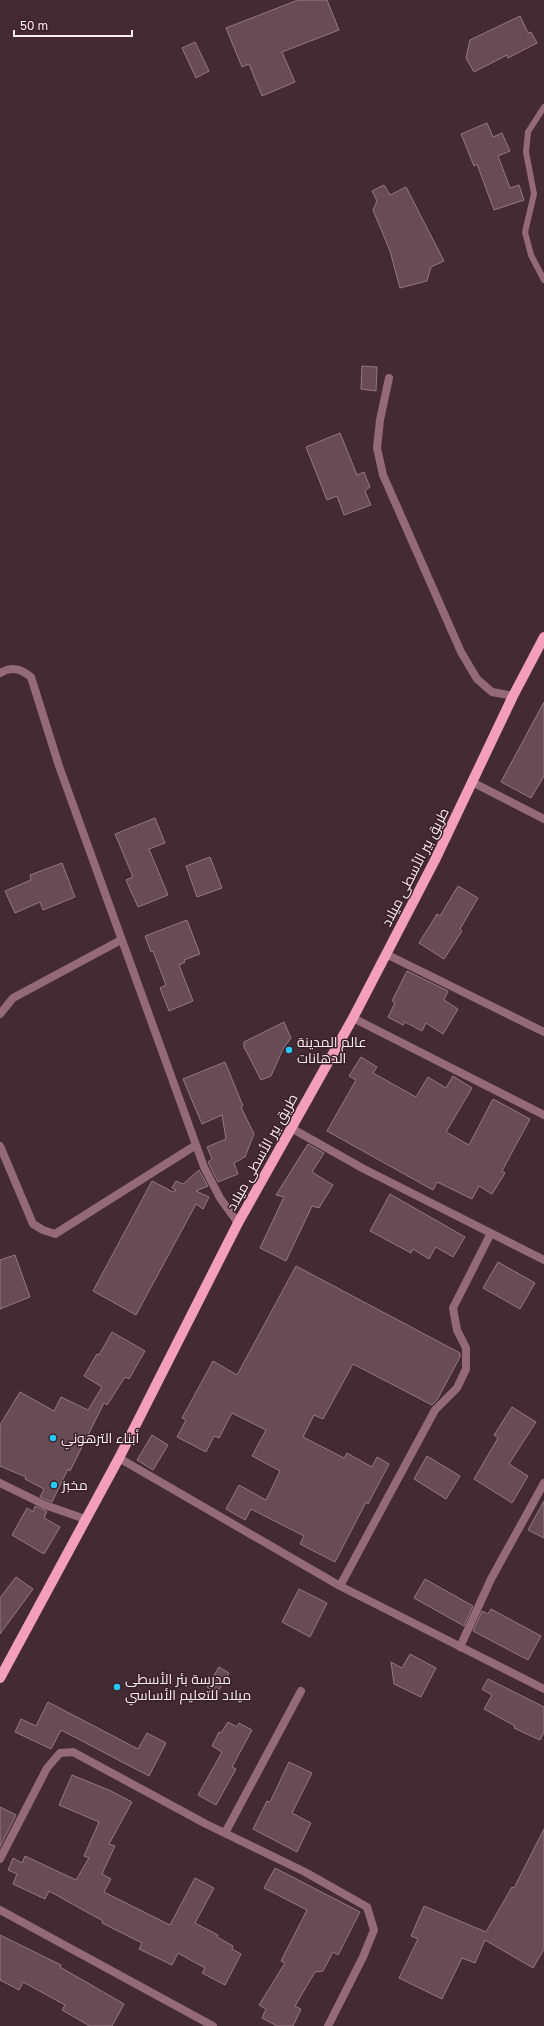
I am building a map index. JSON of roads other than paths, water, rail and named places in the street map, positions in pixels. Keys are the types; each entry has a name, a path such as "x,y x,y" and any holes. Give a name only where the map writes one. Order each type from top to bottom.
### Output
{"main road":[{"name":"طريق بير الأسطى ميلاد","path":"0,1678 118,1458 238,1222 353,1018 435,860 513,696 544,637"}],"street":[{"path":"389,378 380,420 377,448 383,475 461,652 477,678 492,692 513,696"},
{"path":"0,673 8,668 23,670 31,678 59,766 204,1167 220,1198 238,1222"},
{"path":"472,782 544,819"},
{"path":"0,1014 13,998 121,940"},
{"path":"386,954 544,1032"},
{"path":"353,1018 544,1114"},
{"path":"291,1128 364,1169 544,1260"},
{"path":"0,1146 33,1224 43,1230 55,1234 196,1145"},
{"path":"340,1586 435,1410 458,1388 466,1369 466,1348 458,1330 453,1308 491,1233"},
{"path":"118,1458 340,1586 544,1689"},
{"path":"0,1483 45,1505 85,1519"},
{"path":"460,1647 491,1579 544,1483"},
{"path":"225,1833 301,1691"},
{"path":"0,1859 47,1768 60,1753 73,1752 225,1833 305,1872 366,1907 374,1930 363,1957 328,2026"},
{"path":"0,1910 213,2026"}],"lane":[{"path":"544,107 528,132 526,152 534,194 525,232 531,255 544,280"}],"place":[{"name":"عالم المدينة الدهانات","path":"289,1050"},
{"name":"أبناء الترهوني","path":"53,1438"},
{"name":"مخبز","path":"54,1485"},
{"name":"مدرسة بئر الأسطى ميلاد للتعليم الأساسي","path":"117,1687"}]}
